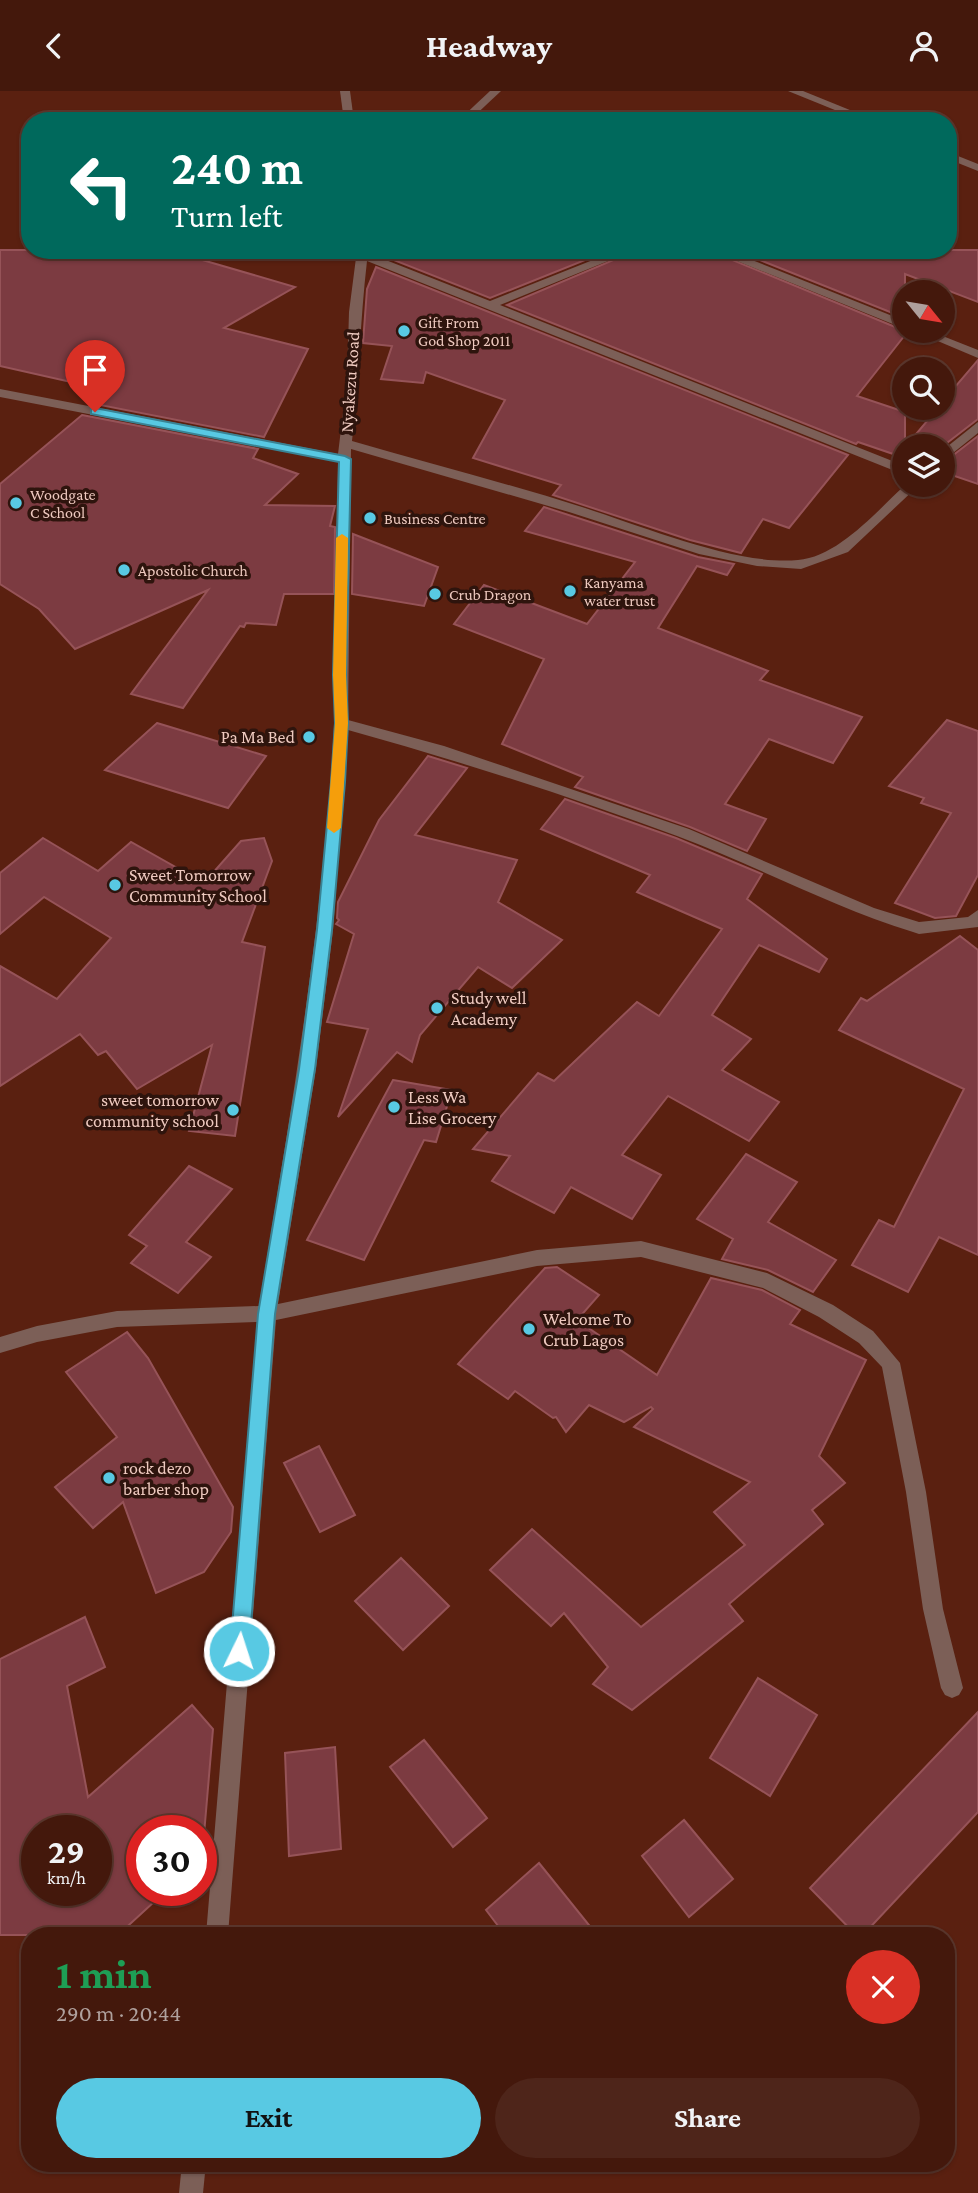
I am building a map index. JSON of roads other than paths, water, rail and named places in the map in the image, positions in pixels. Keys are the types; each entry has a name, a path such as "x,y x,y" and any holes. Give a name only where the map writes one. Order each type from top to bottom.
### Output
{"street":[{"path":"345,91 348,112"},
{"path":"473,112 496,91"},
{"path":"793,91 848,112"},
{"path":"957,159 978,168"},
{"name":"Nyakezu Road","path":"218,1927 267,1314 307,1069 323,944 342,723 339,675 345,451 353,380 355,312 362,259"},
{"path":"378,259 892,466"},
{"path":"491,305 606,259"},
{"path":"739,259 892,319"},
{"path":"950,343 978,354"},
{"path":"0,408 7,394 231,439 345,451 561,506 704,551 768,563 801,565 843,549 899,497"},
{"path":"955,446 978,426"},
{"path":"342,723 439,750 684,833 868,912 919,928 973,923 978,916"},
{"path":"0,1345 37,1333 117,1319 267,1314 537,1258 642,1249 767,1281 826,1311 866,1337 891,1363 916,1492 933,1608 952,1688"},
{"path":"191,2193 193,2172"}],"place":[{"name":"Gift From God Shop 2011","path":"404,331"},
{"name":"Woodgate C School","path":"16,503"},
{"name":"Business Centre","path":"370,518"},
{"name":"Apostolic Church","path":"124,570"},
{"name":"Kanyama water trust","path":"570,591"},
{"name":"Crub Dragon","path":"435,594"},
{"name":"Pa Ma Bed","path":"309,737"},
{"name":"Sweet Tomorrow Community School","path":"115,885"},
{"name":"Study well Academy","path":"437,1008"},
{"name":"Less Wa Lise Grocery","path":"394,1107"},
{"name":"sweet tomorrow community school","path":"233,1110"},
{"name":"Welcome To Crub Lagos","path":"529,1329"},
{"name":"rock dezo barber shop","path":"109,1478"}]}
